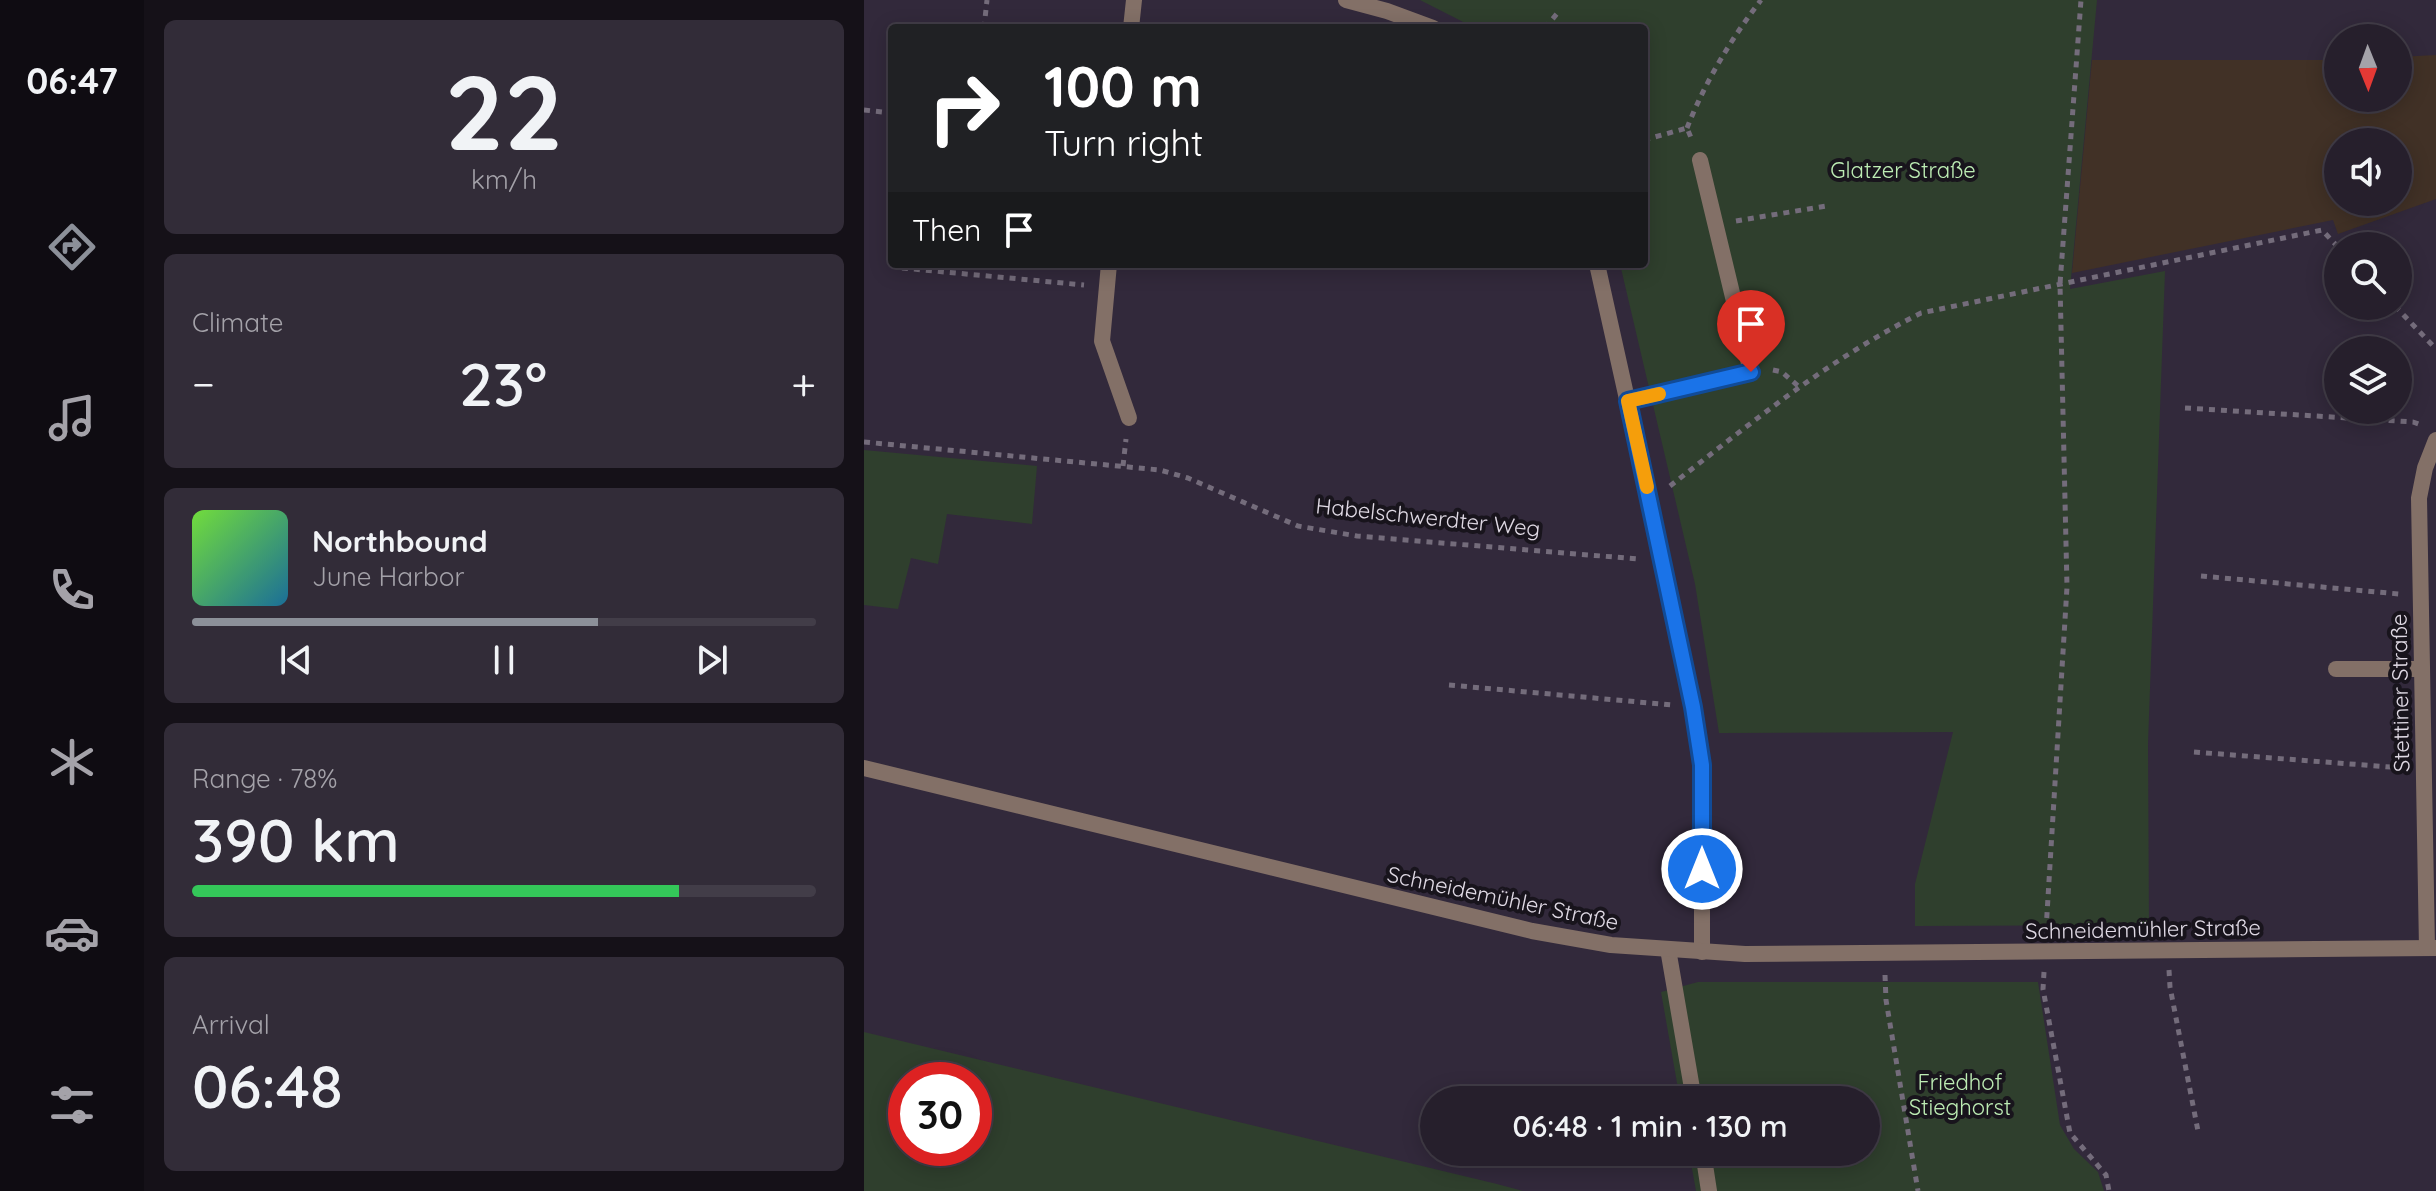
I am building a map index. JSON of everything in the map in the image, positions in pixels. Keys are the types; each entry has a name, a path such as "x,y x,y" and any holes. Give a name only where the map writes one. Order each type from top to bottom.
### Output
{"street":[{"path":"1131,24 1134,0"},
{"path":"1346,0 1422,24"},
{"path":"1628,401 1751,372 1700,160"},
{"path":"1109,268 1102,341 1129,418"},
{"path":"1598,268 1693,707 1702,775 1702,952"},
{"name":"Stettiner Straße","path":"2431,948 2424,770 2429,709 2422,669 2419,498 2425,468 2436,440"},
{"path":"2336,669 2422,669"},
{"name":"Schneidemühler Straße","path":"864,768 1532,931 1611,945 1702,952 2431,948"},
{"path":"1668,949 1692,1086"},
{"path":"1705,1166 1709,1191"}],"path":[{"path":"984,24 987,0"},
{"path":"1648,139 1687,128 1717,67 1761,0"},
{"path":"2081,0 2060,284 2067,587 2043,989 2070,1133 2106,1175 2109,1191"},
{"path":"1548,24 1560,10"},
{"path":"864,110 888,113"},
{"path":"1687,128 1700,160"},
{"path":"1715,225 1826,206"},
{"path":"1650,501 1798,386 1874,336 1921,313 2322,230 2324,232"},
{"path":"902,268 1107,287"},
{"path":"2408,320 2436,349"},
{"path":"2185,408 2413,422 2425,427"},
{"name":"Habelschwerdter Weg","path":"864,442 961,456 1160,470 1188,478 1298,526 1357,536 1663,561"},
{"path":"2201,576 2420,596"},
{"path":"1449,685 1693,707"},
{"path":"2194,752 2424,770"},
{"path":"2169,951 2170,987 2198,1131"},
{"path":"1883,952 1886,1000 1918,1191"}],"shaded area":[{"path":"2436,55 2436,199 2412,208 2412,128 2324,128 2324,216 2388,216 2344,232 2337,232 2333,220 2072,273 2092,60 2324,60 2324,112 2412,112 2412,56"}],"green space":[{"name":"Glatzer Straße","path":"1420,0 2097,0 2070,289 2165,271 2148,744 2149,925 1915,926 1915,884 1953,732 1719,733 1695,584 1621,268 1648,268 1648,24 1467,24"},
{"path":"864,450 1037,466 1032,524 947,514 938,564 911,558 898,609 864,605"},
{"name":"Friedhof Stieghorst","path":"1698,982 2038,982 2060,1125 2074,1149 2098,1172 2104,1191 1696,1191 1692,1166 1880,1166 1880,1086 1678,1086 1661,992"},
{"path":"864,1032 989,1062 888,1062 888,1166 992,1166 992,1063 1523,1191 864,1191"}],"slow traffic":[{"path":"1647,487 1628,401 1659,394"}],"route":[{"path":"1702,869 1702,765 1693,707 1628,401 1751,372"}]}
